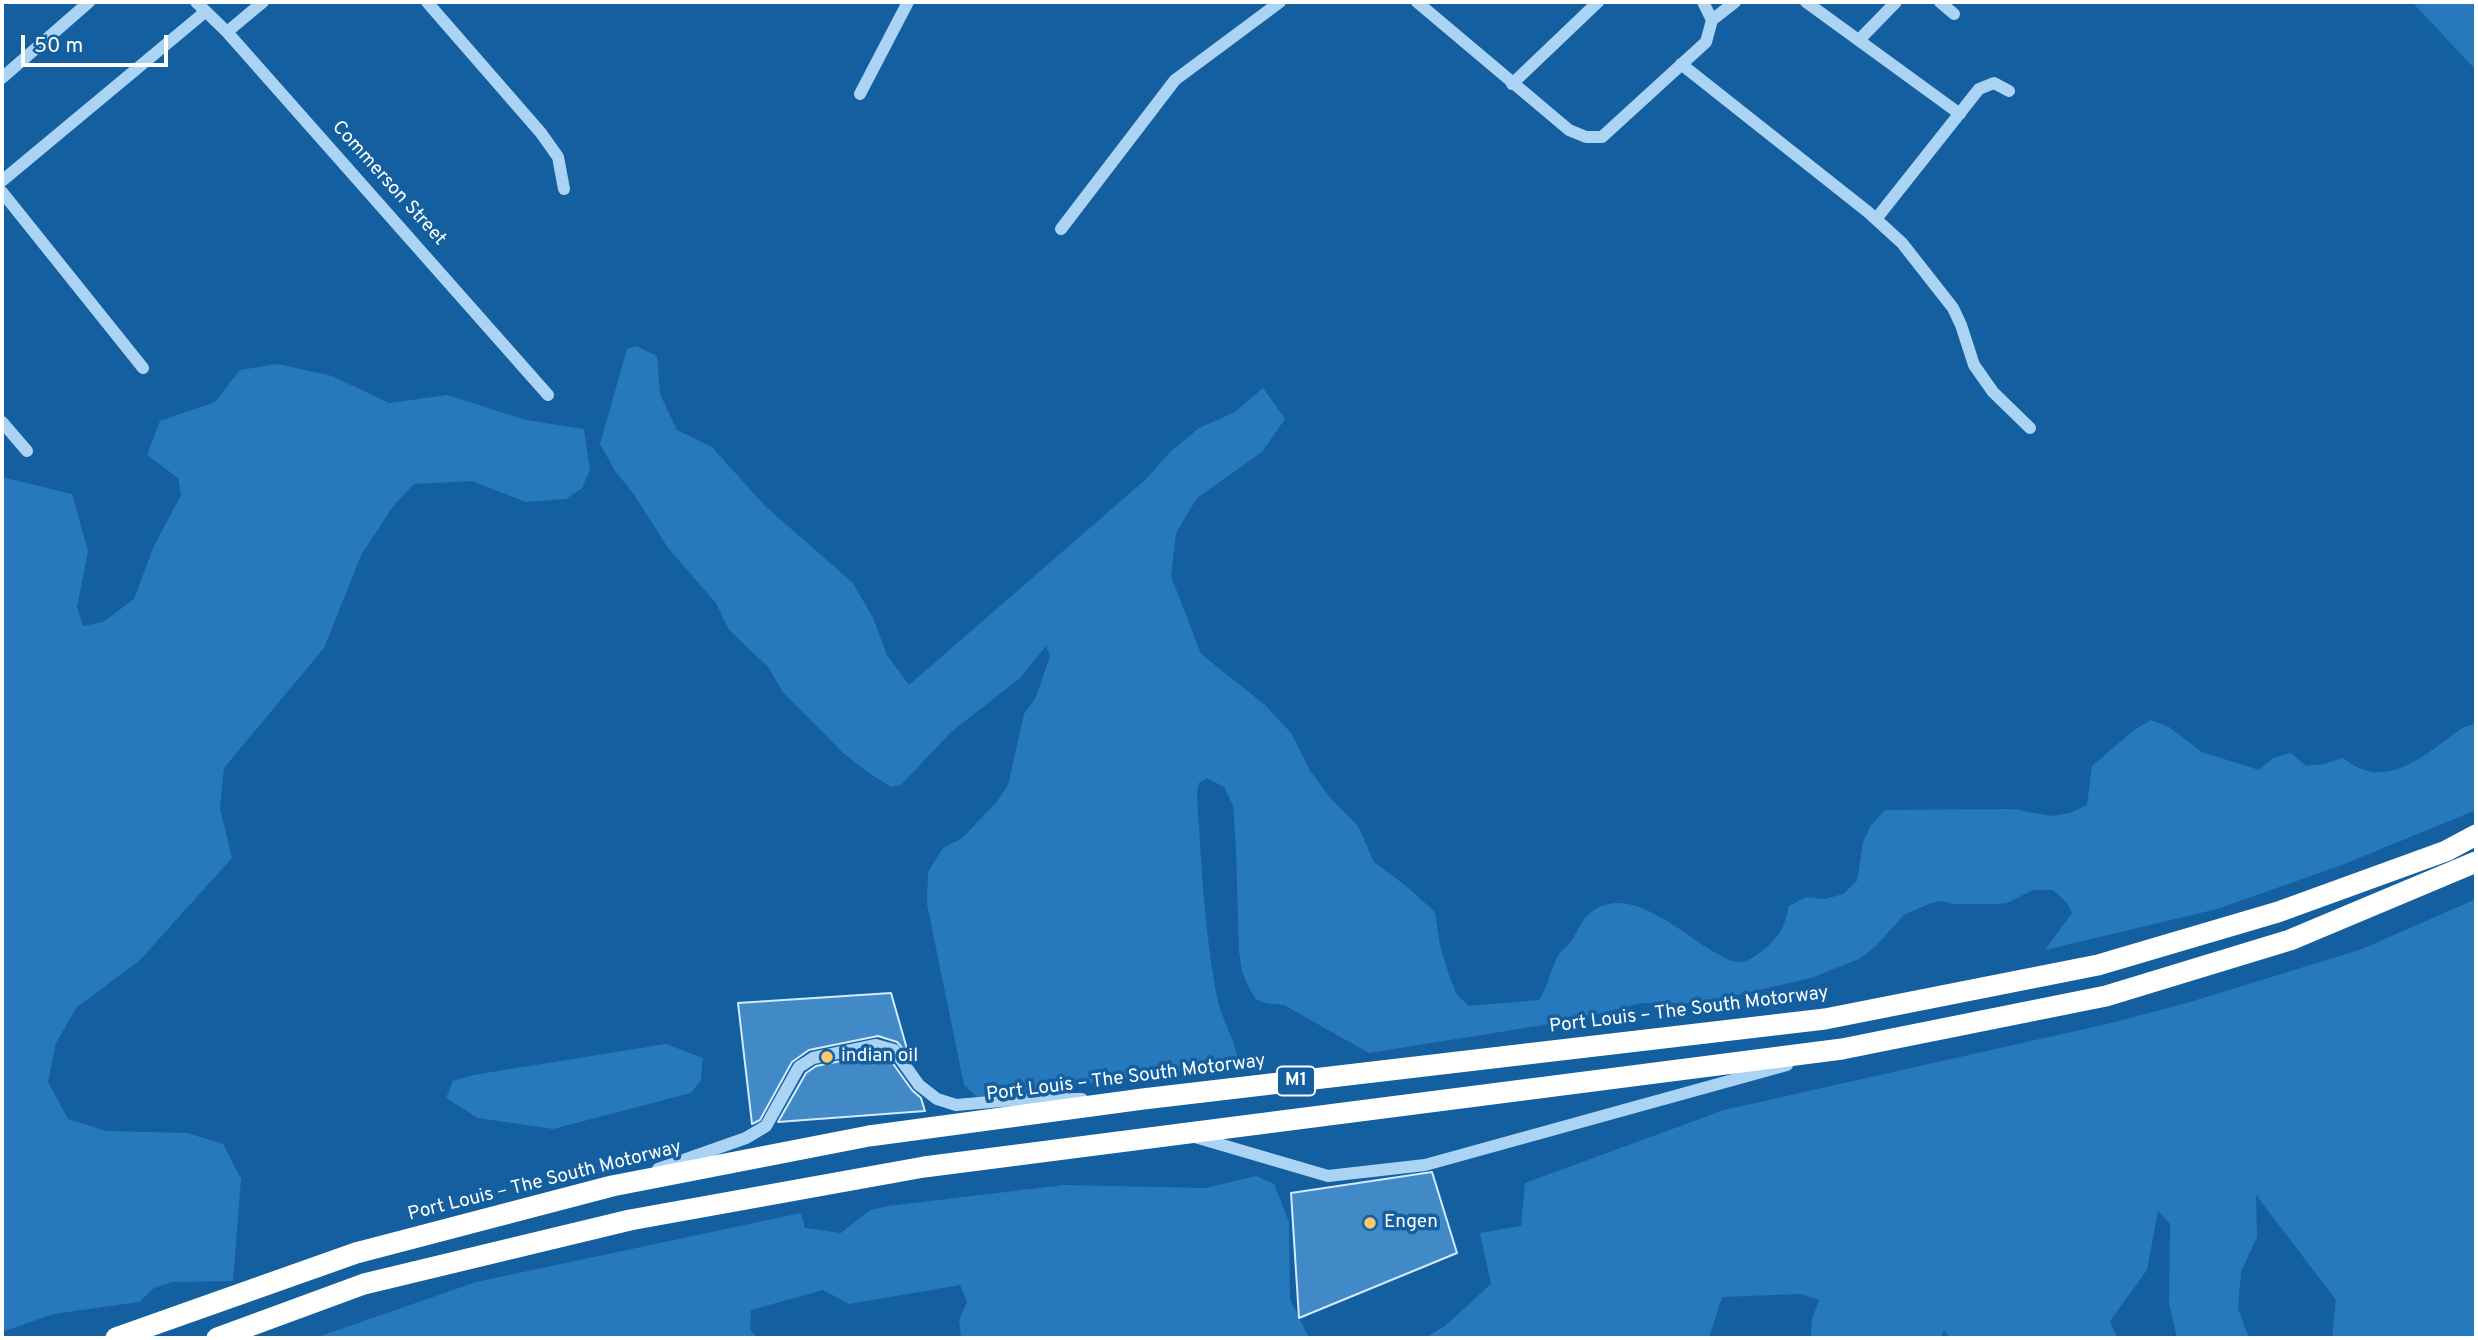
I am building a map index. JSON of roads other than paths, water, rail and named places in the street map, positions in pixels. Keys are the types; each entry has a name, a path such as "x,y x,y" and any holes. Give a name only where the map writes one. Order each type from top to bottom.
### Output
{"highway":[{"name":"Port Louis – The South Motorway","path":"116,1338 356,1253 612,1185 869,1136 1143,1099 1825,1019 2071,971 2278,912 2446,851 2476,835"},
{"name":"M1","path":"217,1338 364,1284 630,1220 924,1167 1842,1049 2105,996 2290,940 2476,862"}],"street":[{"path":"2,78 89,2"},
{"name":"Commerson Street","path":"196,2 228,33 548,395"},
{"path":"228,33 263,2"},
{"path":"427,2 541,133 558,157 564,189"},
{"path":"860,94 908,2"},
{"path":"1061,229 1175,80 1280,2"},
{"path":"1416,2 1569,130 1587,137 1602,137 1706,41 1712,20 1735,2"},
{"path":"1512,84 1598,2"},
{"path":"1703,2 1712,20"},
{"path":"1806,2 1960,114"},
{"path":"1860,40 1896,2"},
{"path":"1940,2 1954,14"},
{"path":"2,181 205,12"},
{"path":"1681,64 1876,219 1902,243 1953,307 1962,326 1973,365 1993,392 2030,428"},
{"path":"1876,219 1979,89 1994,83 2009,92"},
{"path":"2,192 143,368"},
{"path":"2,422 27,451"},
{"path":"612,1185 746,1138 766,1126 800,1067 813,1058 876,1045 894,1050 919,1085 937,1099 956,1105 1025,1099 1143,1099"},
{"path":"1185,1134 1328,1176 1425,1165 1842,1049"}],"place":[{"name":"indian oil","path":"827,1057"},
{"name":"Engen","path":"1370,1223"}]}
